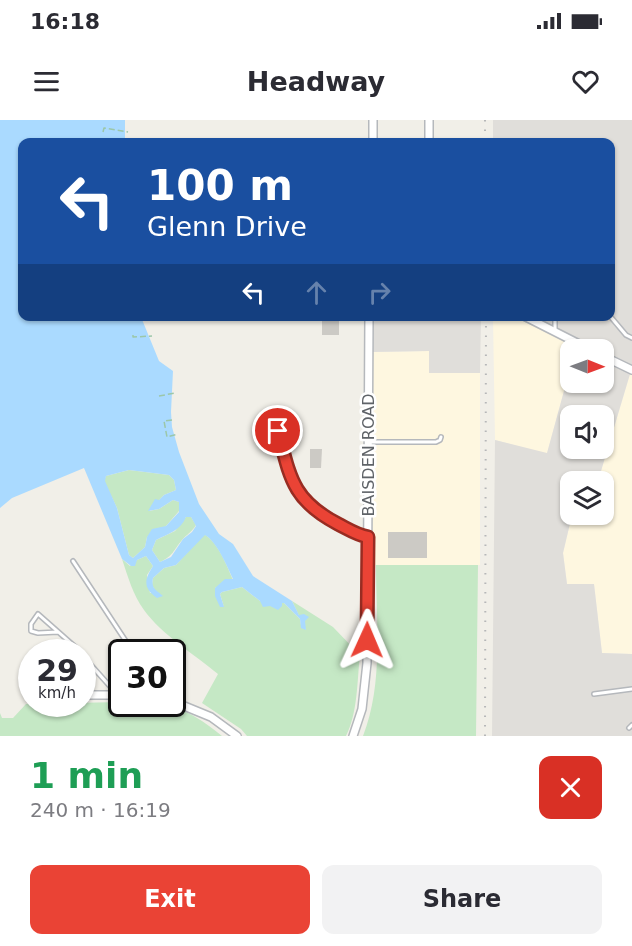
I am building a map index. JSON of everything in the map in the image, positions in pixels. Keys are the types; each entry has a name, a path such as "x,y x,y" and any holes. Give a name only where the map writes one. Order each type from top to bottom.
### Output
{"street":[{"path":"373,120 373,138"},
{"path":"429,120 429,138"},
{"name":"BAISDEN ROAD","path":"353,736 362,709 366,678 369,321"},
{"path":"534,321 569,339"},
{"path":"614,361 632,370"},
{"path":"278,431 290,475 303,499 330,520 368,537"},
{"path":"186,706 211,717 237,736"}],"lane":[{"path":"555,321 555,332"},
{"path":"614,321 626,335 632,338"},
{"path":"369,442 436,442 441,437"},
{"path":"73,561 124,639"},
{"path":"58,632 38,633 32,631 31,624 38,614 58,632 66,639"},
{"path":"96,670 108,683"},
{"path":"594,694 632,689"}],"path":[{"path":"103,132 104,128 128,132"},
{"path":"133,335 133,337 152,336"},
{"path":"159,396 175,393"},
{"path":"172,420 164,421 167,437 178,434"}],"shaded area":[{"path":"493,120 632,120 632,374 630,374 614,428 614,405 560,405 563,393 614,393 614,339 560,339 523,321 615,321 615,138 493,138"},
{"path":"372,321 481,321 480,373 429,373 429,351 372,352"},
{"path":"493,321 523,321 560,339 560,393 564,393 547,454 495,440"},
{"path":"429,351 429,373 480,373 480,565 370,565 372,352"},
{"path":"630,374 632,374 632,654 602,653 594,584 567,584 563,553 570,525 614,525 614,471 601,471 605,459 614,459 614,428"},
{"path":"560,406 560,459 605,459 601,471 560,471 560,525 570,525 563,553 567,584 594,584 602,653 632,654 632,736 492,736 495,440 547,453"}],"green space":[{"path":"129,470 169,475 174,480 176,490 164,495 149,511 159,509 173,500 179,502 179,511 166,526 147,537 145,547 133,558 129,555 117,508 104,481 106,476"},
{"path":"186,517 191,517 196,525 170,555 160,562 152,550 156,540 175,531"},
{"path":"204,534 218,548 233,580 215,588 224,607 220,594 242,587 260,601 284,603 300,619 301,625 306,630 292,601 333,627 360,655 355,707 346,736 247,736 241,729 202,703 218,674 186,649 186,639 173,639 151,619 131,586 122,559 130,566 146,556 153,566 147,575 150,593 158,592 152,585 153,578 164,568 176,565"},
{"path":"376,565 478,565 476,736 363,736 370,716 376,673"},
{"path":"108,702 108,717 186,717 186,712 222,736 0,736 0,713 2,718 13,718 18,713 18,717 96,717 96,703"}],"water":[{"path":"0,120 125,120 125,138 18,138 18,321 143,321 159,361 173,371 172,427 199,504 219,534 233,544 253,576 292,601 299,615 304,614 309,617 305,621 306,630 301,628 300,619 284,603 278,610 270,606 263,607 260,601 242,587 222,592 220,594 224,607 220,607 215,596 215,588 225,579 233,579 218,549 205,535 176,565 164,568 153,578 153,587 163,596 157,598 149,591 146,584 153,566 146,556 137,560 135,566 131,566 122,559 84,468 12,498 0,508","holes":["129,470 169,475 174,480 176,490 159,500 155,499 148,511 159,509 173,500 179,502 179,512 166,526 152,529 145,547 133,558 129,555 117,508 105,481 106,476","186,517 191,517 196,526 192,532 183,539 171,557 160,562 152,550 156,540 177,528"]}],"building":[{"path":"322,321 339,321 339,335 322,335"},
{"path":"310,449 322,449 321,468 310,468"},
{"path":"388,532 427,532 427,558 388,558"}],"railway":[{"path":"485,120 485,138"},
{"path":"485,736 486,321"}],"route":[{"path":"278,431 290,475 303,499 330,520 368,537 367,640"}]}
